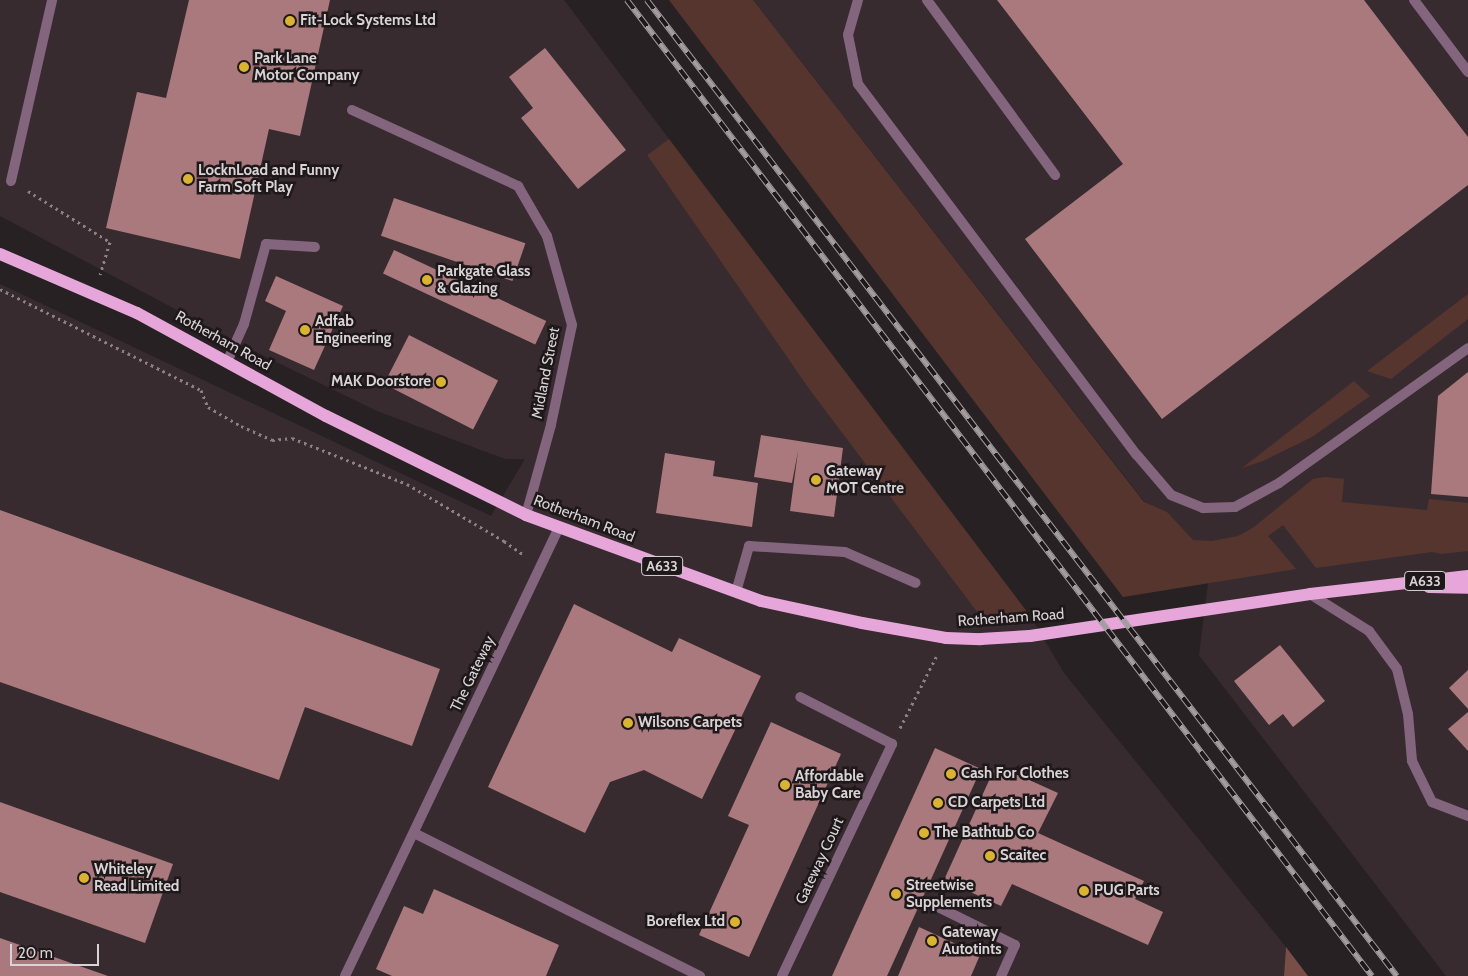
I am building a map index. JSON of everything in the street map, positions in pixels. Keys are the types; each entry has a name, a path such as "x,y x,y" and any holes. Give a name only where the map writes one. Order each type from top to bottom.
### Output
{"main road":[{"name":"Rotherham Road","path":"0,254 137,313 326,416 526,515 761,601 946,638 981,639 1030,636 1310,594 1468,576"},
{"name":"Rotherham Road","path":"1382,586 1468,588"}],"street":[{"path":"11,181 52,0"},
{"path":"858,0 848,35 858,84 1137,455 1171,495 1203,508 1235,507 1279,483 1468,348"},
{"path":"928,0 1055,175"},
{"path":"1414,0 1468,72"},
{"name":"Midland Street","path":"352,110 518,186 548,236 572,325 551,425 526,515"},
{"path":"226,362 244,324 266,244 315,247"},
{"name":"The Gateway","path":"345,976 559,528"},
{"path":"736,592 749,546 845,552 916,583"},
{"path":"1310,594 1368,631 1397,669 1408,714 1412,761 1432,802 1468,816"},
{"path":"800,697 892,744"},
{"name":"Gateway Court","path":"782,976 892,744"},
{"path":"414,833 700,976"},
{"path":"936,906 1014,945 1001,976"}],"path":[{"path":"11,181 110,242 95,295"},
{"path":"0,289 202,390 208,407 241,426 272,440 292,438 407,484 504,540 518,553 542,565"},
{"path":"892,744 946,638"}],"shaded area":[{"path":"0,0 564,0 669,139 647,155 809,389 980,616 1031,617 1064,673 1286,947 1284,976 0,976 0,284 491,516 525,459 505,459 377,411 260,354 0,216"},
{"path":"669,0 753,0 1144,502 1167,512 1193,540 1212,541 1238,536 1254,527 1313,479 1325,477 1344,479 1342,502 1427,510 1429,499 1468,503 1468,551 1441,554 1432,552 1316,568 1283,525 1268,536 1296,569 1123,597"},
{"path":"753,0 1468,0 1468,976 1446,976 1199,655 1208,583"},
{"path":"669,139 1031,617 980,616 809,389 647,155"},
{"path":"1468,294 1468,319 1391,379 1367,371"},
{"path":"1354,381 1370,396 1312,437 1263,461 1242,468"},
{"path":"1286,947 1308,976 1284,976"}],"building":[{"path":"189,0 330,0 300,136 269,129 240,259 106,228 137,92 166,98"},
{"path":"997,0 1364,0 1468,137 1468,185 1162,419 1025,239 1123,164"},
{"path":"545,48 626,150 578,189 521,118 533,108 509,77"},
{"path":"394,198 525,243 512,281 381,236"},
{"path":"394,250 546,321 535,345 383,274"},
{"name":"Adfab Engineering","path":"276,276 343,306 314,370 269,350 286,311 265,301"},
{"name":"MAK Doorstore","path":"409,335 498,380 473,429 384,384"},
{"path":"1468,372 1468,497 1431,494 1438,396"},
{"name":"Gateway MOT Centre","path":"761,435 843,448 834,517 790,511 798,451 792,483 754,477"},
{"path":"665,453 715,461 713,476 758,483 752,527 656,513"},
{"path":"0,510 440,669 412,746 305,707 279,780 0,682"},
{"name":"Wilsons Carpets","path":"574,604 672,652 679,638 761,676 702,799 644,770 610,782 585,833 488,787"},
{"path":"1280,645 1325,701 1293,727 1283,714 1269,725 1234,681"},
{"path":"1468,670 1468,709 1449,688"},
{"path":"1468,712 1468,751 1448,729"},
{"path":"771,722 841,754 749,957 699,935 749,825 728,816"},
{"path":"935,748 981,769 887,976 832,976"},
{"path":"996,765 1058,793 1038,833 1144,881 1135,899 1163,912 1148,945 1012,884 1001,906 944,880"},
{"name":"Whiteley Read Limited","path":"0,802 173,864 145,943 0,892"},
{"path":"434,889 559,945 546,976 392,976 376,969 404,906 423,914"},
{"name":"Gateway Autotints","path":"919,927 980,955 971,976 898,976"},
{"path":"0,938 108,976 0,976"}],"railway":[{"path":"627,0 1372,976"},
{"path":"647,0 1397,976"}],"place":[{"name":"Fit-Lock Systems Ltd","path":"290,21"},
{"name":"Park Lane Motor Company","path":"244,67"},
{"name":"LocknLoad and Funny Farm Soft Play","path":"188,179"},
{"name":"Parkgate Glass & Glazing","path":"427,280"},
{"name":"Adfab Engineering","path":"305,330"},
{"name":"MAK Doorstore","path":"441,382"},
{"name":"Gateway MOT Centre","path":"816,480"},
{"name":"Wilsons Carpets","path":"628,723"},
{"name":"Cash For Clothes","path":"951,774"},
{"name":"Affordable Baby Care","path":"785,785"},
{"name":"CD Carpets Ltd","path":"938,803"},
{"name":"The Bathtub Co","path":"924,833"},
{"name":"Scaitec","path":"990,856"},
{"name":"Whiteley Read Limited","path":"84,878"},
{"name":"PUG Parts","path":"1084,891"},
{"name":"Streetwise Supplements","path":"896,894"},
{"name":"Boreflex Ltd","path":"735,922"},
{"name":"Gateway Autotints","path":"932,941"}]}
